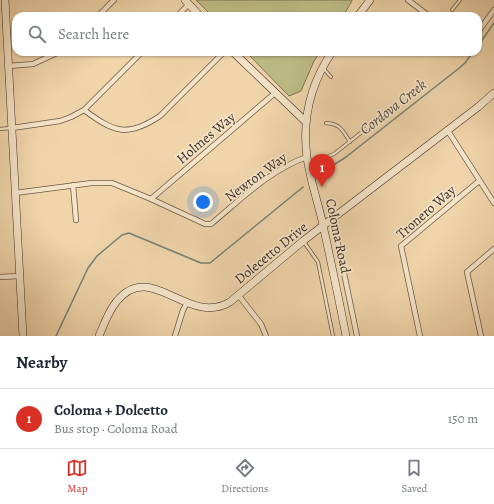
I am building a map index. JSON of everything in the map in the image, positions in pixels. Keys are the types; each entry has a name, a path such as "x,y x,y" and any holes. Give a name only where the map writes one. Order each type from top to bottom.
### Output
{"street":[{"path":"5,0 23,336"},
{"path":"102,12 114,0"},
{"path":"364,3 370,0"},
{"path":"408,0 424,12"},
{"path":"180,12 187,2 196,12"},
{"path":"482,26 494,10"},
{"path":"9,66 32,64 50,56"},
{"path":"12,128 60,121 84,110 138,56"},
{"path":"84,110 106,125 123,130 138,129 160,116 220,56"},
{"path":"237,56 306,122"},
{"name":"Coloma Road","path":"330,56 322,68 312,92 306,122 308,160 324,227 346,336"},
{"name":"Dolecetto Drive","path":"99,336 116,302 123,294 133,289 144,287 155,288 187,304 202,307 221,306 239,296 304,242 478,107 494,92"},
{"name":"Holmes Way","path":"151,199 275,93"},
{"path":"448,131 479,182 494,203"},
{"name":"Newton Way","path":"15,193 92,183 112,183 205,224 211,224 284,166 308,160"},
{"name":"Tronero Way","path":"420,336 401,246 479,182"},
{"path":"73,185 76,220"},
{"path":"333,220 357,336"},
{"path":"481,336 467,272 494,249"},
{"path":"0,277 19,276"},
{"path":"239,296 260,324 266,336"},
{"path":"175,336 183,310 187,304"}],"lane":[{"path":"452,10 460,0"},
{"path":"322,68 331,77"},
{"path":"326,123 335,124 340,127 350,142"},
{"path":"308,160 334,154 372,124"},
{"path":"0,129 12,128"},
{"path":"304,242 318,262 333,336"}],"shaded area":[{"path":"196,0 352,0 345,12 208,12"},
{"path":"250,56 317,56 301,91 289,96"}],"waterway":[{"name":"Cordova Creek","path":"482,40 494,23"},
{"name":"Cordova Creek","path":"321,173 346,157 458,69 470,56"},
{"path":"56,336 88,268 97,256 122,235 129,233 201,263 210,263 303,187"}],"place":[{"name":"Coloma + Dolcetto","path":"322,187"}]}
